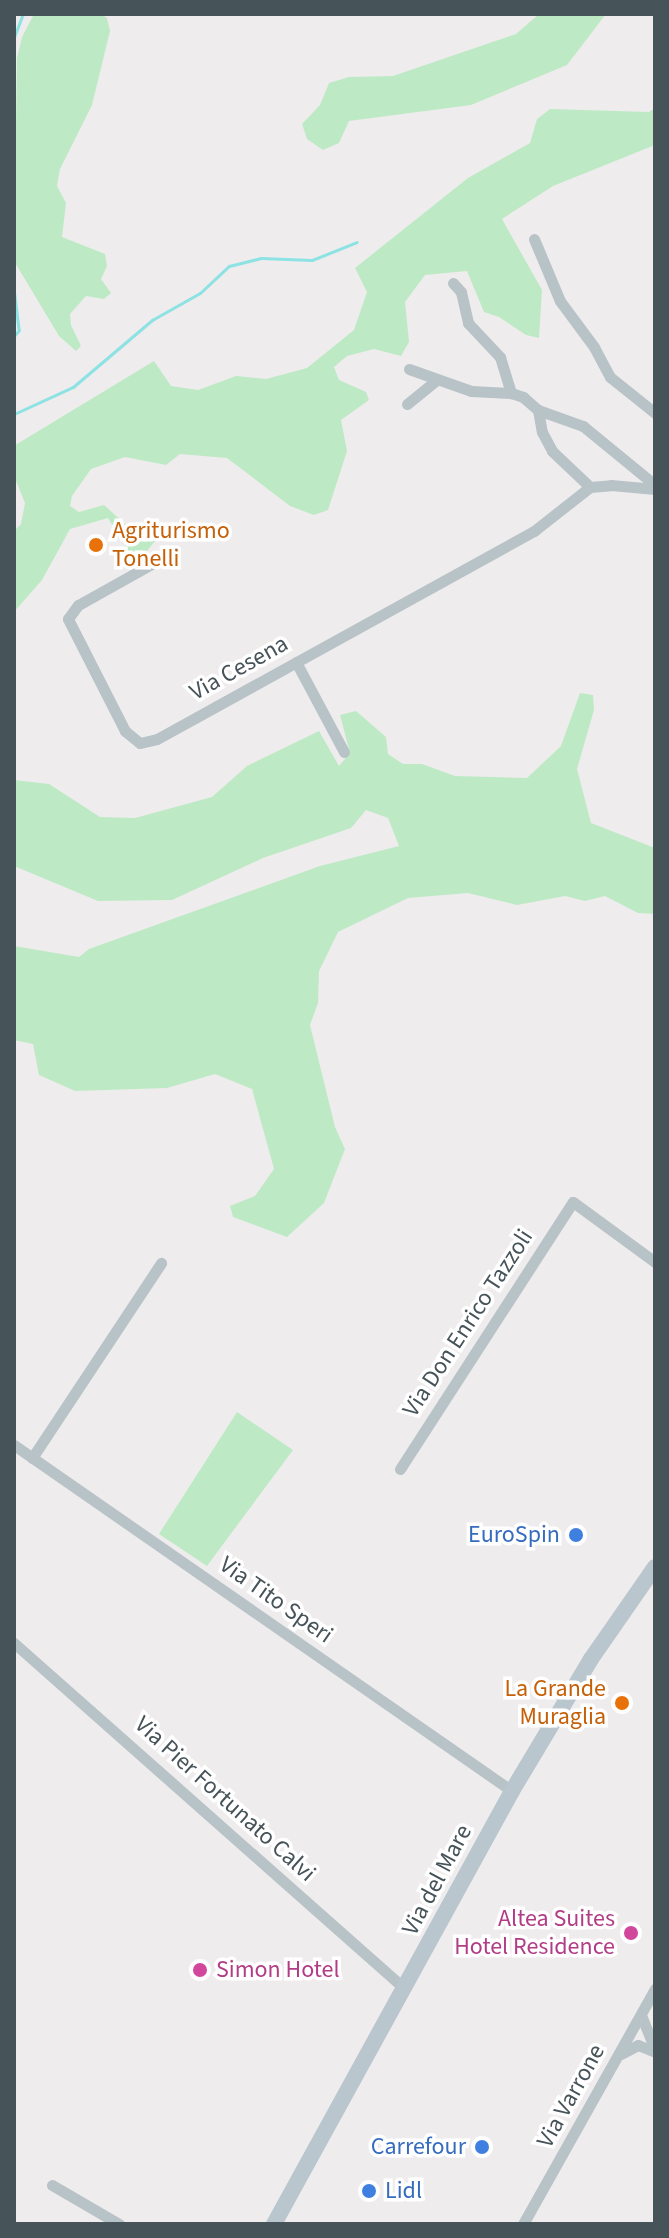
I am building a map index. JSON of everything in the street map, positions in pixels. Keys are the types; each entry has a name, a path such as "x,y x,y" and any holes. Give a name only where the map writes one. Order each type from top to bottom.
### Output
{"main road":[{"name":"Via del Mare","path":"274,2224 512,1791 591,1659 655,1567"}],"street":[{"path":"534,239 559,298 600,356 610,377 655,413"},
{"path":"453,283 461,292 468,323 500,357 511,393"},
{"path":"409,369 435,381 478,393 511,393 527,399 538,410 583,426 655,487"},
{"path":"407,404 435,381"},
{"path":"538,410 542,432 552,451 590,487 655,487"},
{"name":"Via Cesena","path":"173,552 78,605 69,615 71,630 133,739 143,743 157,739 534,531 590,487"},
{"path":"296,662 344,752"},
{"name":"Via Don Enrico Tazzoli","path":"400,1469 573,1202 655,1262"},
{"path":"32,1458 161,1263"},
{"name":"Via Tito Speri","path":"14,1445 512,1791"},
{"name":"Via Pier Fortunato Calvi","path":"14,1643 405,1989"},
{"name":"Via Varrone","path":"523,2224 655,1989"},
{"path":"641,2015 655,2051"},
{"path":"618,2057 638,2045 655,2051"},
{"path":"52,2185 119,2224"},
{"path":"531,2224 534,2208"}],"green space":[{"path":"34,14 101,14 107,18 110,31 92,105 60,169 57,186 66,203 62,237 105,254 107,266 101,279 111,293 104,299 86,296 70,314 71,325 81,346 76,351 59,336 14,261 17,58 22,37"},
{"path":"539,14 606,14 567,65 471,105 349,121 339,143 323,150 307,139 302,124 320,105 329,83 349,77 393,76 516,34"},
{"path":"655,108 655,145 553,186 502,219 542,290 539,338 526,335 499,317 484,312 467,271 425,275 405,302 409,342 401,356 374,349 347,356 334,367 339,380 366,392 369,400 341,420 347,451 328,510 314,515 290,506 227,458 180,454 166,465 125,457 91,469 72,496 70,506 79,512 104,505 136,534 150,528 159,536 143,556 132,557 108,518 70,529 42,580 14,612 14,531 21,524 25,503 14,476 14,446 154,361 171,386 198,390 236,376 266,379 307,368 354,330 367,292 355,268 468,178 530,143 537,119 550,109 649,112"},
{"path":"580,693 593,695 594,710 577,769 591,823 655,848 655,914 638,913 605,896 585,901 565,896 517,905 468,893 408,898 338,932 319,971 318,1003 310,1025 335,1127 345,1149 324,1203 287,1237 233,1217 230,1206 255,1196 274,1169 252,1089 215,1074 167,1088 75,1091 39,1075 33,1044 14,1040 14,946 79,957 89,949 320,866 399,846 388,818 366,810 351,828 263,858 172,900 98,901 14,866 14,780 49,784 100,817 135,818 212,797 247,766 319,731 339,766 350,753 340,715 356,711 386,737 388,754 403,764 422,764 455,776 527,778 561,746"},
{"path":"237,1412 293,1450 207,1566 159,1534"}],"waterway":[{"path":"14,37 23,14"},
{"path":"14,414 73,387 152,320 200,293 229,266 261,258 312,260 357,242"},
{"path":"14,292 19,330 14,336"}],"place":[{"name":"Agriturismo Tonelli","path":"96,545"},
{"name":"EuroSpin","path":"576,1535"},
{"name":"La Grande Muraglia","path":"622,1703"},
{"name":"Altea Suites Hotel Residence","path":"631,1933"},
{"name":"Simon Hotel","path":"200,1970"},
{"name":"Carrefour","path":"482,2147"},
{"name":"Lidl","path":"369,2191"}]}
